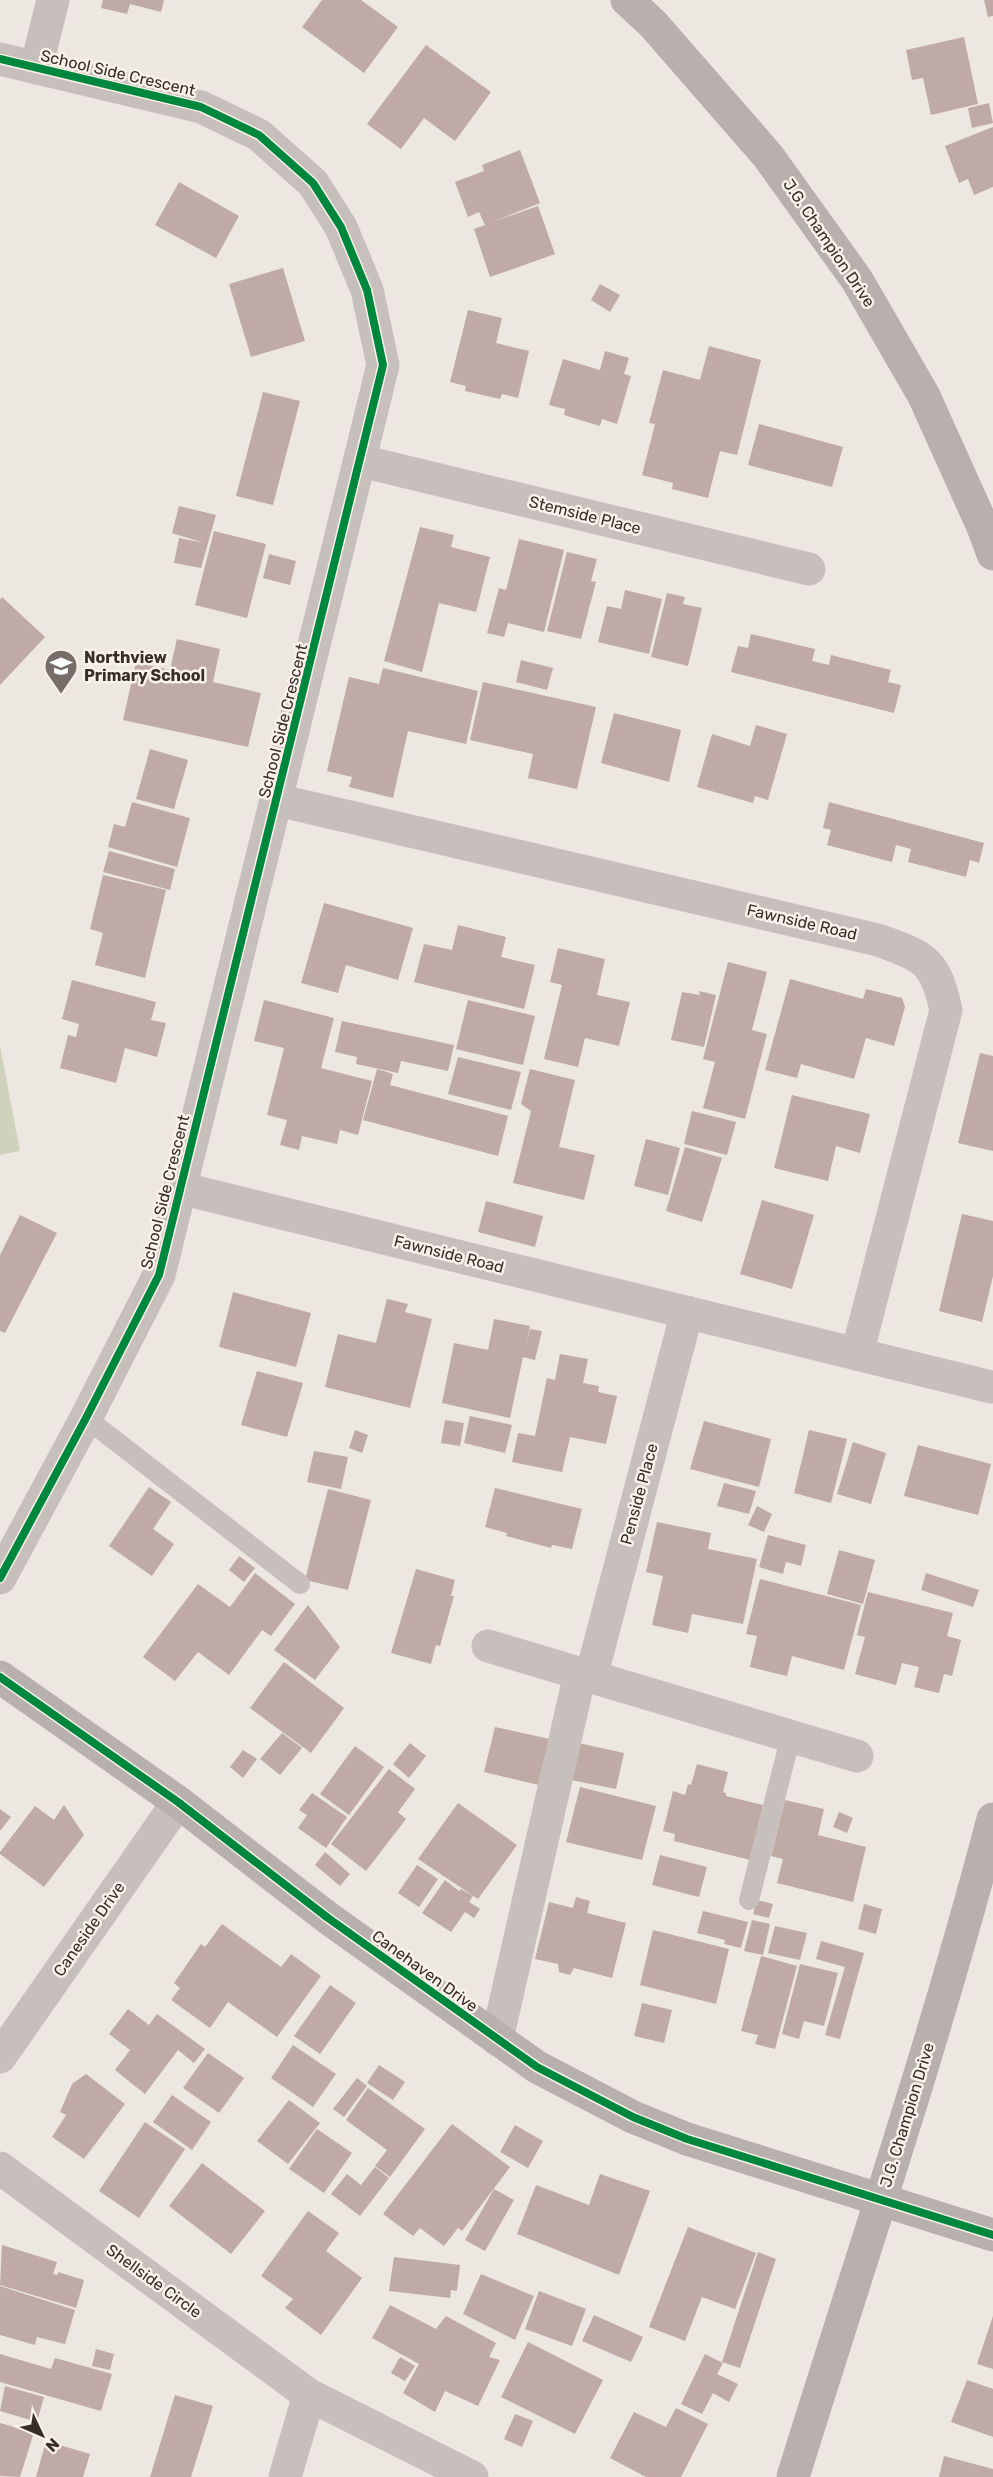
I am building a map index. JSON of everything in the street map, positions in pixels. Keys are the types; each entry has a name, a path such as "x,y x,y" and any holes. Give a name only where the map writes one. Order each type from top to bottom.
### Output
{"main road":[{"name":"J.G. Champion Drive","path":"627,0 653,24 768,156 857,280 924,396 993,554"},
{"name":"Canehaven Drive","path":"0,1677 178,1802 327,1918 537,2067 633,2117 687,2139 993,2235"},
{"name":"J.G. Champion Drive","path":"793,2477 969,1913 993,1819"}],"street":[{"path":"36,68 53,0"},
{"name":"School Side Crescent","path":"0,59 201,107 259,135 313,183 341,227 367,290 383,365 159,1275 86,1418 0,1578"},
{"name":"Stemside Place","path":"361,461 809,569"},
{"name":"Fawnside Road","path":"277,800 878,940 908,951 929,964 940,982 946,1010 857,1354"},
{"name":"Fawnside Road","path":"180,1188 991,1386"},
{"name":"Penside Place","path":"497,2039 585,1675 687,1312"},
{"path":"488,1646 857,1756"},
{"name":"Caneside Drive","path":"0,2057 178,1802"},
{"name":"Shellside Circle","path":"0,2168 309,2395 472,2477"},
{"path":"285,2477 309,2395"}],"lane":[{"path":"86,1418 300,1584"},
{"path":"749,1900 791,1736"}],"green space":[{"path":"0,1046 20,1151 0,1155"}],"building":[{"path":"103,0 164,0 161,12 130,4 127,14 101,8"},
{"path":"322,0 361,0 398,27 364,73 302,27"},
{"path":"984,0 993,0 993,16 988,17"},
{"path":"964,37 978,104 931,115 923,78 912,80 906,50"},
{"path":"426,45 491,92 455,141 424,118 401,149 367,124"},
{"path":"989,103 993,123 972,128 968,108"},
{"path":"993,127 993,187 974,195 968,179 959,183 945,146"},
{"path":"520,150 540,203 492,222 538,206 555,254 490,277 474,229 485,225 479,212 468,217 455,182 484,171 482,165"},
{"path":"179,182 239,216 216,258 155,225"},
{"path":"283,268 305,341 251,357 229,284"},
{"path":"600,284 620,295 610,312 591,300"},
{"path":"468,310 502,318 496,343 529,351 518,398 502,394 500,399 465,391 466,386 450,382"},
{"path":"709,346 761,360 737,455 720,451 708,498 672,489 673,483 642,475 655,424 649,423 663,370 700,380"},
{"path":"605,351 629,358 624,374 631,376 617,424 602,419 600,426 564,415 565,409 549,405 563,359 600,370"},
{"path":"263,392 300,401 273,505 236,496"},
{"path":"759,424 843,447 832,487 748,465"},
{"path":"179,506 216,515 201,568 174,563 179,538 204,543 172,533"},
{"path":"420,527 454,535 451,547 490,557 476,612 439,603 422,672 384,661"},
{"path":"214,531 266,544 247,618 195,605"},
{"path":"519,539 564,550 544,632 508,623 504,637 487,633 499,588 506,590"},
{"path":"567,552 597,559 591,581 596,582 581,639 547,631"},
{"path":"269,554 296,561 290,585 263,578"},
{"path":"625,590 662,599 649,654 598,642 607,606 621,609"},
{"path":"667,593 685,597 683,604 702,608 688,666 651,657"},
{"path":"2,597 45,637 0,685 0,600"},
{"path":"751,634 815,649 812,661 829,665 831,655 891,670 888,682 901,685 894,713 731,672 738,646 748,648"},
{"path":"177,639 220,649 213,682 261,693 248,747 123,720 136,662 170,670"},
{"path":"521,660 553,668 547,690 516,682"},
{"path":"383,668 478,691 466,744 408,731 393,798 349,787 352,777 327,771 349,677 379,684"},
{"path":"483,682 596,707 577,789 528,778 533,754 470,740"},
{"path":"614,713 681,730 669,782 601,763"},
{"path":"756,725 787,734 768,800 755,796 753,803 697,787 712,734 750,746"},
{"path":"150,749 188,760 174,809 136,799"},
{"path":"132,802 190,818 177,867 108,847 114,824 125,827"},
{"path":"829,802 984,843 979,863 970,860 966,877 908,862 911,849 896,845 892,862 827,845 831,830 823,828"},
{"path":"109,851 175,869 170,890 103,872"},
{"path":"103,875 166,890 145,978 95,965 103,933 90,929"},
{"path":"324,903 413,928 398,980 346,965 338,993 301,983"},
{"path":"458,925 506,937 501,957 535,965 524,1009 414,982 424,944 452,950"},
{"path":"558,948 605,959 597,995 630,1002 619,1046 585,1038 578,1067 544,1059 562,985 550,982"},
{"path":"728,962 767,972 752,1030 767,1034 745,1119 703,1108 715,1062 703,1059"},
{"path":"790,979 863,999 866,989 902,998 905,1007 894,1046 866,1038 854,1079 801,1064 797,1078 765,1070"},
{"path":"72,980 156,1002 151,1020 166,1023 157,1057 125,1048 116,1083 60,1068 68,1035 76,1037 79,1024 62,1019"},
{"path":"699,991 716,995 704,1047 671,1040 682,992 700,995"},
{"path":"264,1000 334,1018 321,1068 372,1081 358,1135 340,1130 337,1144 302,1136 299,1150 280,1145 287,1120 267,1115 284,1048 254,1041"},
{"path":"468,1000 535,1016 523,1065 456,1049"},
{"path":"342,1021 454,1045 448,1071 401,1061 398,1073 356,1064 357,1057 335,1052"},
{"path":"980,1053 993,1056 993,1151 958,1143"},
{"path":"458,1057 521,1072 511,1110 448,1094"},
{"path":"377,1069 393,1074 390,1085 508,1116 498,1156 363,1120"},
{"path":"530,1069 575,1080 559,1147 595,1155 584,1200 513,1183 531,1111 521,1104"},
{"path":"792,1095 870,1114 860,1153 836,1146 828,1181 774,1168"},
{"path":"692,1111 736,1122 727,1155 684,1144"},
{"path":"646,1139 680,1148 668,1195 634,1186"},
{"path":"685,1147 722,1158 702,1222 666,1211"},
{"path":"762,1200 814,1215 792,1289 740,1274"},
{"path":"486,1201 543,1216 535,1247 478,1232"},
{"path":"962,1214 993,1221 993,1276 982,1322 939,1311"},
{"path":"20,1215 57,1233 5,1333 0,1331 0,1255"},
{"path":"233,1292 311,1313 296,1367 219,1347"},
{"path":"387,1299 408,1304 405,1312 432,1319 410,1408 325,1387 338,1334 376,1343"},
{"path":"494,1319 530,1326 526,1345 530,1329 542,1331 535,1360 523,1357 510,1418 442,1403 454,1343 488,1350"},
{"path":"560,1354 588,1359 583,1383 599,1386 598,1392 617,1396 606,1444 570,1437 562,1472 512,1462 518,1433 535,1436 547,1378 555,1380"},
{"path":"257,1371 303,1383 287,1437 241,1425"},
{"path":"470,1416 512,1425 505,1453 464,1443"},
{"path":"445,1420 464,1423 460,1446 441,1443"},
{"path":"704,1421 771,1439 759,1487 690,1469"},
{"path":"355,1430 368,1435 362,1453 349,1448"},
{"path":"809,1430 847,1439 831,1503 794,1493"},
{"path":"853,1442 886,1453 871,1504 837,1494"},
{"path":"918,1445 991,1464 978,1515 904,1496"},
{"path":"314,1451 348,1457 341,1489 307,1482"},
{"path":"724,1483 756,1491 749,1514 717,1506"},
{"path":"149,1487 171,1502 153,1529 174,1544 152,1576 109,1546"},
{"path":"495,1488 582,1509 572,1549 552,1545 551,1548 506,1536 507,1533 485,1527"},
{"path":"328,1489 371,1500 348,1590 305,1580"},
{"path":"757,1506 772,1514 764,1532 748,1525"},
{"path":"657,1522 711,1533 708,1549 757,1559 743,1624 692,1614 688,1633 652,1625 663,1576 646,1572"},
{"path":"768,1535 806,1545 801,1566 786,1562 783,1574 759,1567"},
{"path":"839,1550 875,1560 863,1604 827,1594"},
{"path":"239,1556 255,1568 244,1582 229,1570"},
{"path":"416,1569 455,1580 451,1596 454,1596 440,1646 436,1645 431,1664 391,1653"},
{"path":"255,1573 295,1604 271,1636 262,1630 229,1675 198,1652 175,1681 143,1657 198,1584 230,1607"},
{"path":"926,1573 979,1590 973,1607 921,1590"},
{"path":"760,1579 861,1605 844,1670 792,1656 787,1676 750,1667 757,1636 746,1634"},
{"path":"868,1592 953,1613 947,1636 961,1640 952,1676 944,1674 939,1693 914,1687 919,1667 902,1663 896,1685 855,1674 865,1637 857,1635"},
{"path":"308,1605 340,1647 315,1680 274,1650"},
{"path":"284,1662 344,1708 311,1753 250,1708"},
{"path":"495,1727 554,1740 543,1786 484,1772"},
{"path":"282,1733 302,1748 280,1775 260,1759"},
{"path":"574,1742 624,1753 616,1789 566,1779"},
{"path":"410,1743 426,1756 409,1778 393,1764"},
{"path":"355,1746 384,1767 349,1815 320,1794"},
{"path":"243,1750 257,1759 243,1778 230,1767"},
{"path":"697,1764 728,1772 723,1792 726,1796 763,1805 750,1860 674,1841 675,1834 663,1831 673,1791 685,1795 688,1784 691,1785"},
{"path":"389,1769 415,1789 398,1812 406,1819 366,1871 331,1844"},
{"path":"580,1787 656,1806 642,1860 566,1842"},
{"path":"312,1793 347,1817 326,1848 298,1828 307,1815 299,1810"},
{"path":"785,1800 824,1809 818,1835 866,1847 853,1902 777,1883 783,1859 771,1856"},
{"path":"458,1803 517,1845 478,1899 418,1859"},
{"path":"64,1805 84,1835 44,1887 0,1852 35,1806 54,1820"},
{"path":"0,1809 11,1817 0,1831"},
{"path":"839,1812 853,1818 847,1833 833,1827"},
{"path":"325,1852 350,1874 340,1886 315,1865"},
{"path":"660,1855 707,1867 699,1897 652,1885"},
{"path":"417,1865 438,1879 419,1907 398,1893"},
{"path":"445,1880 459,1891 461,1889 473,1896 469,1902 480,1909 474,1918 465,1912 451,1932 422,1913"},
{"path":"576,1897 590,1901 587,1913 626,1923 612,1978 574,1968 570,1975 559,1972 558,1964 535,1959 549,1902 573,1908"},
{"path":"757,1900 773,1904 769,1918 753,1914"},
{"path":"864,1904 882,1909 876,1934 858,1929"},
{"path":"703,1911 748,1922 741,1948 724,1944 725,1940 697,1933"},
{"path":"752,1920 770,1924 763,1955 744,1951"},
{"path":"222,1924 281,1967 291,1954 321,1976 277,2037 228,2002 210,2028 171,2000 180,1988 174,1983 201,1944 205,1947"},
{"path":"775,1926 807,1933 800,1960 768,1953"},
{"path":"653,1930 729,1949 716,2004 640,1985"},
{"path":"821,1941 864,1953 840,2039 825,2035 845,1967 816,1959"},
{"path":"761,1956 797,1966 775,2049 755,2044 758,2035 741,2031"},
{"path":"800,1964 838,1973 824,2026 804,2021 799,2039 782,2034"},
{"path":"330,1985 356,2003 320,2054 294,2036"},
{"path":"642,2003 672,2010 664,2043 634,2036"},
{"path":"128,2009 149,2025 157,2014 205,2049 194,2063 178,2050 145,2094 115,2070 130,2050 109,2034"},
{"path":"293,2045 336,2074 313,2107 271,2078"},
{"path":"208,2053 244,2078 219,2113 183,2088"},
{"path":"379,2065 405,2082 393,2100 367,2083"},
{"path":"86,2074 125,2104 84,2159 52,2137 66,2115 60,2112 72,2084"},
{"path":"357,2078 367,2086 344,2117 333,2109"},
{"path":"368,2088 425,2129 390,2177 375,2166 387,2150 346,2120"},
{"path":"172,2095 211,2122 192,2150 153,2122"},
{"path":"289,2100 320,2123 288,2164 257,2141"},
{"path":"145,2122 185,2149 139,2218 99,2191"},
{"path":"452,2124 510,2167 462,2231 458,2228 444,2246 420,2228 413,2236 383,2214"},
{"path":"515,2125 543,2141 528,2168 500,2152"},
{"path":"317,2129 352,2153 324,2193 289,2169"},
{"path":"202,2163 265,2211 231,2254 169,2206"},
{"path":"375,2167 389,2178 360,2216 331,2194 347,2174 361,2185"},
{"path":"600,2174 650,2191 619,2275 517,2234 536,2185 589,2205"},
{"path":"494,2189 514,2200 485,2251 465,2240"},
{"path":"308,2211 339,2233 326,2251 362,2278 321,2335 285,2308 293,2299 261,2276"},
{"path":"688,2227 756,2253 735,2309 702,2297 685,2341 649,2327"},
{"path":"2,2245 57,2262 53,2274 58,2275 58,2272 84,2280 76,2308 0,2285"},
{"path":"758,2252 776,2259 740,2368 722,2362"},
{"path":"394,2257 460,2265 457,2291 451,2290 450,2298 389,2291"},
{"path":"481,2274 534,2296 515,2340 463,2314"},
{"path":"0,2286 75,2310 65,2344 37,2337 35,2345 0,2335"},
{"path":"539,2291 586,2309 572,2346 525,2329"},
{"path":"390,2305 436,2329 446,2316 496,2343 489,2357 500,2360 478,2406 445,2391 435,2412 403,2393 419,2364 372,2338"},
{"path":"594,2315 643,2337 631,2362 582,2341"},
{"path":"993,2316 993,2369 977,2364"},
{"path":"528,2342 603,2380 575,2434 501,2397"},
{"path":"96,2349 114,2354 110,2370 92,2366"},
{"path":"0,2354 51,2369 55,2358 112,2374 101,2411 0,2382"},
{"path":"705,2354 723,2363 717,2374 738,2384 729,2402 713,2393 702,2414 681,2404"},
{"path":"400,2357 415,2366 405,2381 391,2373"},
{"path":"967,2380 993,2389 993,2437 951,2422"},
{"path":"5,2386 44,2397 37,2422 0,2411"},
{"path":"175,2395 213,2406 191,2477 150,2477"},
{"path":"676,2408 708,2424 681,2477 646,2477 610,2458 634,2412 666,2427"},
{"path":"515,2414 533,2421 522,2447 504,2439"},
{"path":"0,2423 34,2432 20,2477 0,2476"},
{"path":"46,2441 90,2454 83,2477 36,2477"},
{"path":"944,2456 993,2469 993,2477 939,2477"}],"cycle path":[{"path":"0,59 201,107 259,135 313,183 341,227 367,290 383,365 159,1275 86,1418 0,1578"},
{"path":"0,1677 178,1802 328,1918 537,2067 633,2117 687,2139 993,2235"}],"place":[{"name":"Northview Primary School","path":"61,695"}]}
